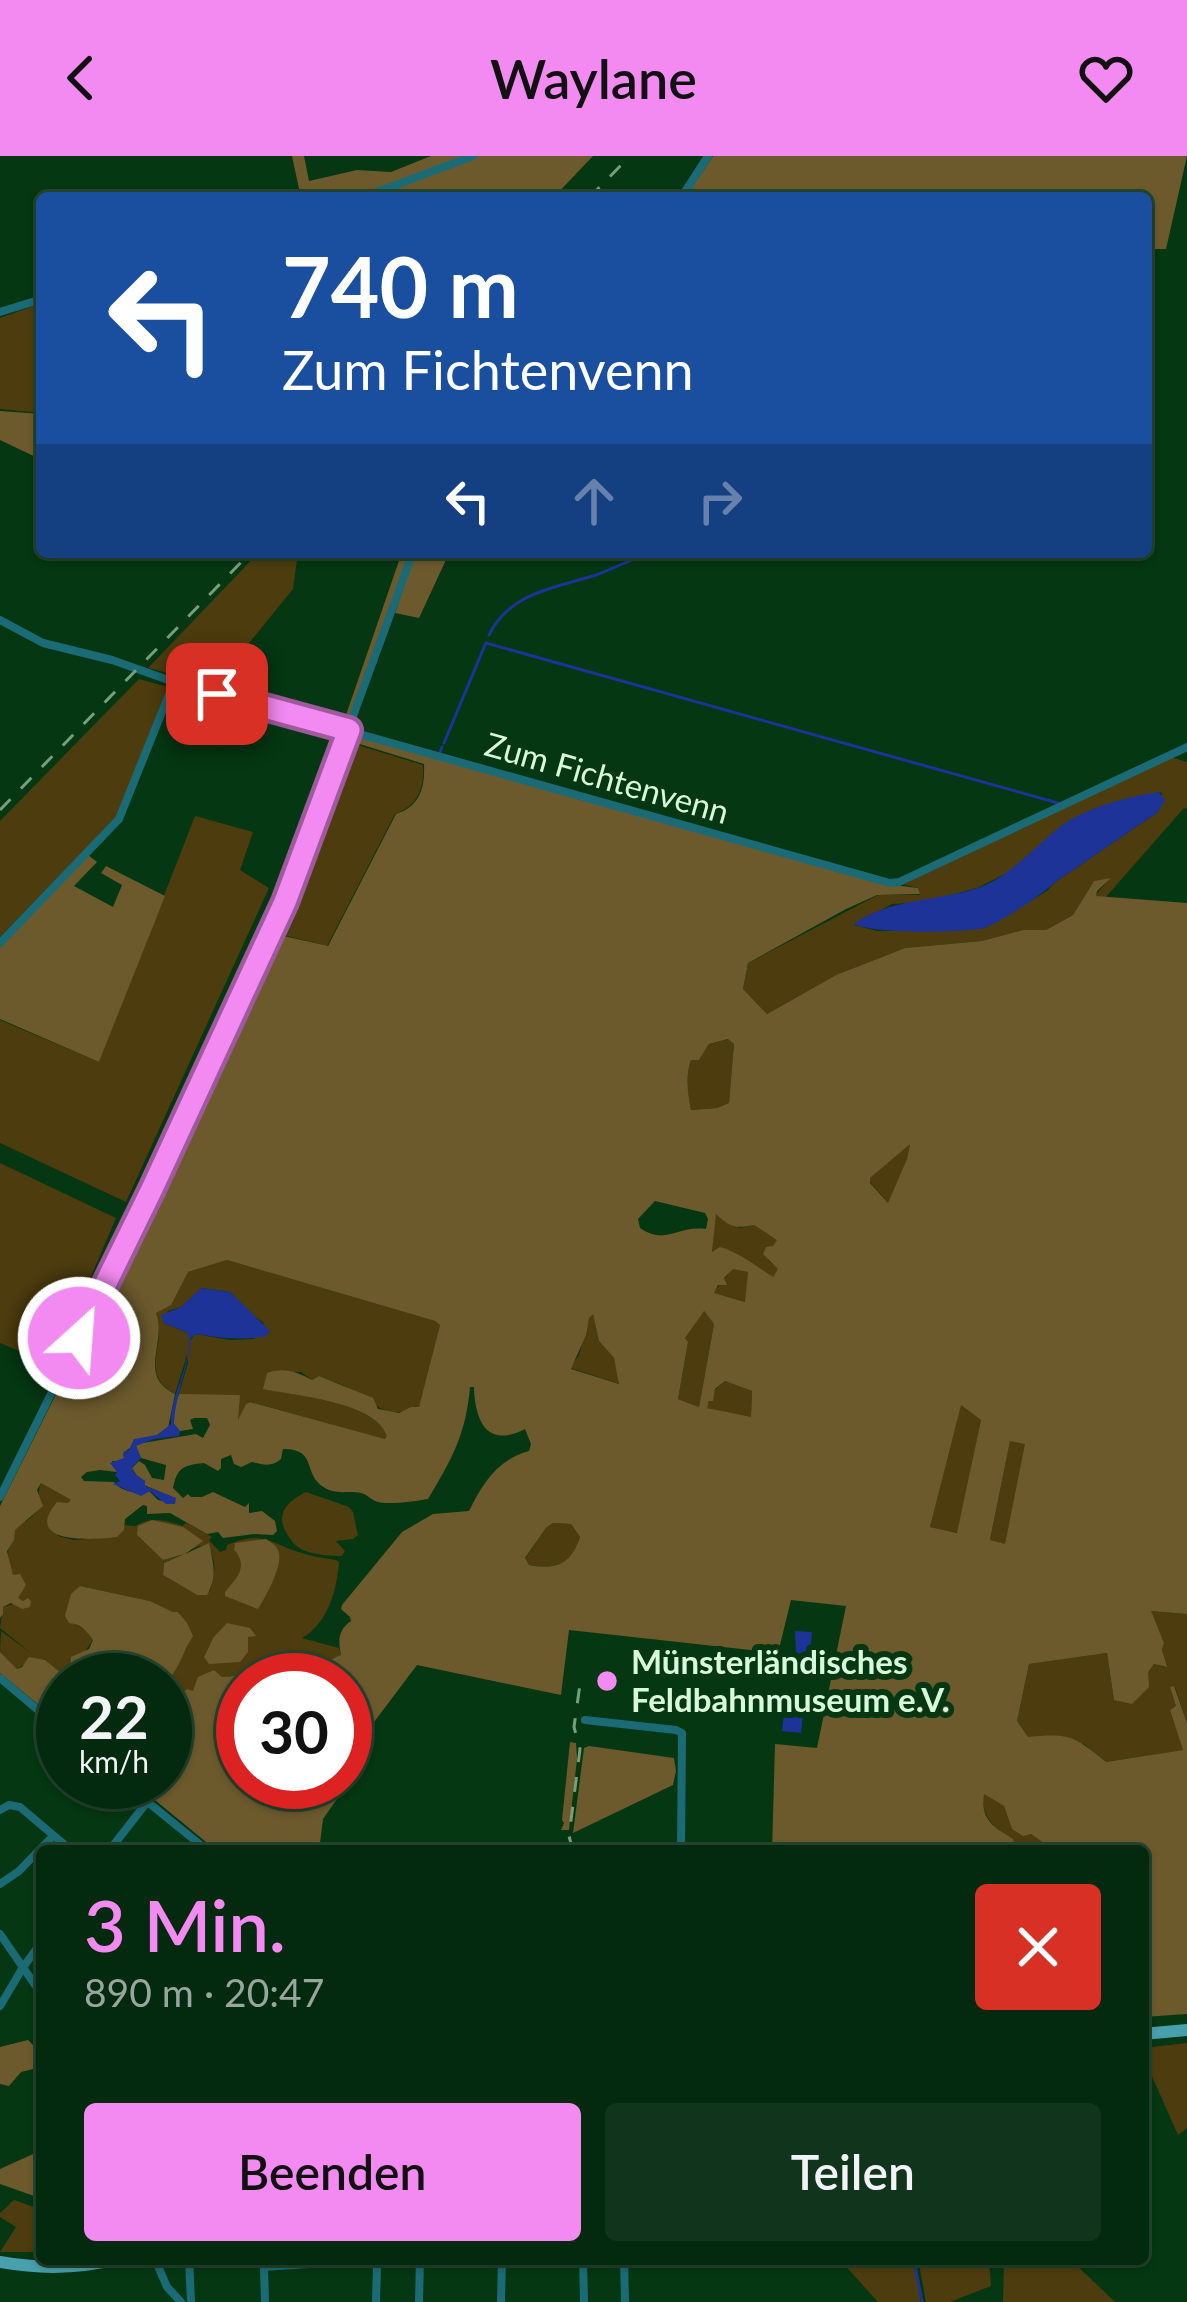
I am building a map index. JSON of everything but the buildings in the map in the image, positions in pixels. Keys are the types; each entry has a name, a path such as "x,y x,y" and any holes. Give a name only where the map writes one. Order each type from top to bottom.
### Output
{"main road":[{"path":"1149,2033 1187,2030"},
{"path":"0,2262 83,2265"}],"street":[{"path":"377,192 473,156"},
{"path":"685,192 708,156"},
{"path":"0,312 36,301"},
{"path":"0,1497 138,1218 285,902 411,558"},
{"name":"Zum Fichtenvenn","path":"0,620 43,643 174,682 890,884 1187,747"},
{"path":"0,943 123,813 174,682"},
{"path":"2,1683 36,1710"},
{"path":"585,1720 682,1733 681,1845"},
{"path":"0,1810 9,1805 20,1807 64,1845"},
{"path":"114,1845 142,1809"},
{"path":"156,1809 201,1845"},
{"path":"45,1845 53,1836"},
{"path":"0,1884 36,1854"},
{"path":"0,1934 36,1986"},
{"path":"0,2006 36,1949"},
{"path":"158,2265 167,2287 181,2302"},
{"path":"189,2265 191,2302"},
{"path":"265,2302 264,2266 282,2265"},
{"path":"374,2265 376,2302"},
{"path":"419,2302 420,2265"},
{"path":"501,2302 502,2265"},
{"path":"583,2265 584,2302"},
{"path":"624,2265 625,2302"}],"shaded area":[{"path":"292,156 304,156 309,181 357,170 391,172 431,156 593,156 559,192 300,192"},
{"path":"713,156 1187,156 1166,249 1152,249 1152,192 689,192"},
{"path":"36,305 36,412 0,409 0,318"},
{"path":"0,411 36,414 36,457 0,440"},
{"path":"253,558 297,558 293,589 215,685 148,668"},
{"path":"400,558 407,558 350,720 345,718"},
{"path":"414,558 445,558 419,618 395,613"},
{"path":"139,679 168,687 119,814 0,937 0,821"},
{"path":"353,735 885,884 918,888 920,894 877,895 748,963 743,989 767,1014 836,975 905,948 1046,930 1073,915 1094,881 1111,878 1096,896 1187,903 1187,1614 1151,1611 1164,1643 1167,1667 1154,1664 1148,1672 1149,1687 1132,1704 1114,1700 1107,1653 1029,1664 1017,1721 1028,1737 1071,1738 1106,1762 1183,1750 1170,1710 1176,1706 1170,1687 1174,1686 1187,1723 1187,2014 1149,2017 1149,1845 1045,1845 1031,1834 1023,1836 1012,1829 1004,1806 984,1794 990,1822 1015,1845 772,1845 775,1744 817,1748 846,1606 791,1600 778,1653 569,1630 561,1695 417,1665 372,1725 372,1653 341,1653 340,1636 351,1621 342,1605 402,1532 433,1514 469,1511 492,1474 529,1451 525,1429 501,1436 485,1428 474,1387 470,1387 456,1446 428,1499 383,1503 361,1493 332,1491 316,1480 305,1457 294,1450 283,1449 281,1459 270,1464 252,1462 241,1467 231,1455 221,1459 218,1471 204,1463 179,1472 173,1488 183,1498 213,1492 245,1507 249,1503 249,1513 262,1511 275,1521 273,1535 223,1538 170,1513 147,1514 143,1505 125,1519 117,1537 65,1537 48,1526 48,1516 57,1502 71,1500 41,1483 37,1490 43,1506 15,1530 7,1551 13,1575 20,1574 26,1585 18,1598 28,1598 30,1607 22,1609 11,1603 3,1607 0,1618 0,1506 142,1222 275,934 328,946 396,814 411,806 423,781 424,764 350,741","holes":["728,1039 734,1044 729,1103 691,1110 691,1060 699,1060 709,1044","910,1144 907,1159 888,1203 870,1178","655,1201 705,1213 708,1219 706,1229 665,1235 640,1228 638,1219","716,1214 733,1226 754,1225 777,1240 763,1254 778,1269 773,1277 720,1247 712,1252","227,1260 435,1321 440,1325 419,1407 399,1413 378,1409 373,1398 319,1376 312,1380 279,1370 267,1373 263,1389 352,1408 368,1415 387,1436 250,1402 238,1420 240,1395 179,1394 174,1424 180,1431 193,1429 190,1420 207,1418 210,1425 203,1438 196,1434 137,1444 141,1458 166,1465 164,1480 152,1478 139,1461 132,1468 144,1485 175,1498 175,1504 114,1482 84,1481 81,1477 87,1472 117,1472 112,1461 120,1461 123,1453 142,1439 168,1428 175,1394 164,1386 155,1368 156,1313 171,1305 188,1272","733,1269 748,1272 745,1302 714,1293 718,1285 727,1285 724,1278","704,1311 714,1324 699,1407 678,1399 685,1338","593,1314 599,1341 614,1358 619,1384 571,1369","725,1381 752,1391 751,1417 707,1408 715,1389","961,1405 981,1420 957,1533 930,1527","1010,1441 1025,1444 1005,1544 990,1540","553,1523 571,1524 580,1537 567,1559 548,1567 529,1565 525,1558"]},
{"path":"351,743 423,765 422,781 415,801 395,814 327,946 276,933"},
{"path":"1171,757 1187,762 1187,809 1105,898 1095,896 1109,879 1094,881 1073,915 1046,930 905,948 836,975 767,1014 743,989 748,963 878,895 920,895 918,888 902,884","holes":["1162,793 1158,812 1047,891 984,928 877,931 854,925 892,904 924,902 977,888 1011,871 1059,828 1107,805"]},
{"path":"1159,792 1165,800 1158,812 990,926 918,932 854,924 882,910 990,883 1071,819"},
{"path":"195,816 253,832 240,870 269,888 126,1202 0,1143 0,1020 99,1062"},
{"path":"88,855 97,862 74,886 113,907 122,885 101,873 106,866 165,896 99,1062 0,1019 0,946"},
{"path":"729,1039 734,1044 729,1103 691,1110 691,1060 699,1060 709,1044"},
{"path":"910,1143 907,1159 889,1204 870,1178"},
{"path":"0,1163 116,1218 53,1365 0,1343"},
{"path":"715,1213 740,1228 754,1225 778,1240 768,1260 779,1269 773,1277 712,1253"},
{"path":"227,1260 435,1321 440,1325 419,1408 390,1412 319,1376 312,1380 301,1372 267,1373 264,1389 352,1408 381,1425 388,1437 251,1402 239,1420 201,1396 179,1394 187,1355 175,1394 156,1373 156,1313 188,1272","holes":["202,1288 230,1292 264,1323 254,1339 195,1334 190,1341 188,1333 164,1323 168,1311 181,1307"]},
{"path":"733,1268 748,1272 746,1302 713,1293"},
{"path":"201,1288 230,1292 270,1331 248,1338 196,1334 191,1338 175,1413 179,1436 136,1446 141,1458 132,1467 145,1486 176,1498 175,1504 166,1504 150,1491 141,1496 113,1484 120,1481 110,1463 124,1458 134,1439 157,1435 171,1424 188,1333 164,1323 161,1315 181,1307"},
{"path":"703,1310 714,1324 699,1407 678,1399 685,1338"},
{"path":"593,1313 599,1341 614,1358 620,1384 570,1368"},
{"path":"725,1381 752,1391 751,1418 706,1408"},
{"path":"960,1404 981,1420 958,1533 930,1527"},
{"path":"1010,1440 1026,1443 1005,1544 990,1541"},
{"path":"41,1483 71,1500 58,1536 74,1540 116,1537 124,1525 158,1520 189,1524 212,1537 209,1540 220,1552 240,1540 260,1538 336,1560 330,1605 302,1638 339,1648 340,1653 232,1653 246,1651 248,1636 254,1633 213,1638 204,1657 216,1655 216,1672 192,1693 192,1653 184,1653 189,1642 173,1612 150,1601 80,1586 73,1623 93,1640 84,1653 36,1653 36,1659 17,1669 0,1652 1,1631 31,1653 0,1628 3,1607 24,1601 18,1599 8,1548 14,1531 36,1511","holes":["137,1535 202,1541 163,1560","199,1546 209,1548 214,1569 210,1591 197,1595 163,1575 164,1563"]},
{"path":"306,1492 353,1512 358,1535 336,1541 345,1551 342,1556 303,1550 285,1529 284,1510"},
{"path":"152,1520 183,1527 203,1541 185,1554 209,1543 214,1575 207,1595 197,1595 163,1575 164,1563 184,1554 163,1560 137,1535 138,1526"},
{"path":"553,1523 571,1524 580,1537 576,1546 562,1563 529,1565 525,1559"},
{"path":"266,1539 277,1549 279,1560 258,1609 225,1592 241,1567 235,1543"},
{"path":"80,1586 150,1601 178,1612 193,1636 184,1653 80,1653 93,1640 65,1616 71,1594"},
{"path":"1150,1611 1187,1614 1187,1723 1175,1687 1177,1706 1170,1710 1184,1750 1106,1762 1084,1744 1028,1737 1017,1721 1029,1664 1107,1653 1114,1700 1154,1664 1165,1667 1164,1643"},
{"path":"227,1623 250,1628 256,1636 248,1637 247,1653 216,1653 216,1664 209,1664 204,1657"},
{"path":"795,1631 812,1632 809,1667 793,1666"},
{"path":"0,1652 17,1669 29,1657 36,1658 36,1703 0,1673"},
{"path":"214,1670 216,1809 330,1809 323,1819 320,1845 210,1845 166,1809 192,1809 192,1691 198,1677"},
{"path":"786,1693 805,1695 801,1733 782,1731"},
{"path":"570,1742 576,1743 577,1759 569,1830 561,1830 564,1823"},
{"path":"584,1748 674,1758 673,1785 573,1833"},
{"path":"983,1793 1004,1806 1012,1829 1044,1845 1014,1845 989,1820"},
{"path":"28,2040 36,2048 36,2068 21,2072 9,2086 0,2084 0,2047"},
{"path":"1187,2043 1187,2128 1178,2135 1149,2070 1149,2047"},
{"path":"36,2153 36,2197 0,2184 0,2169"},
{"path":"14,2200 36,2206 36,2252 0,2252 16,2227 0,2213"},
{"path":"845,2265 914,2265 921,2302 878,2302"},
{"path":"919,2265 989,2265 991,2286 950,2302 926,2302"},
{"path":"1004,2265 1076,2265 1115,2302 1003,2302"}],"waterway":[{"path":"489,635 521,601 636,558"},
{"path":"486,643 1058,803"},
{"path":"444,743 485,645"},
{"path":"440,752 442,747"},
{"path":"915,2265 922,2302"}],"railway":[{"path":"595,192 630,156"},
{"path":"0,810 245,558"},
{"path":"571,1845 580,1749 574,1727 581,1677"}],"place":[{"name":"Münsterländisches Feldbahnmuseum e.V.","path":"607,1681"}],"route":[{"path":"79,1338 285,902 349,730 217,694"}]}
